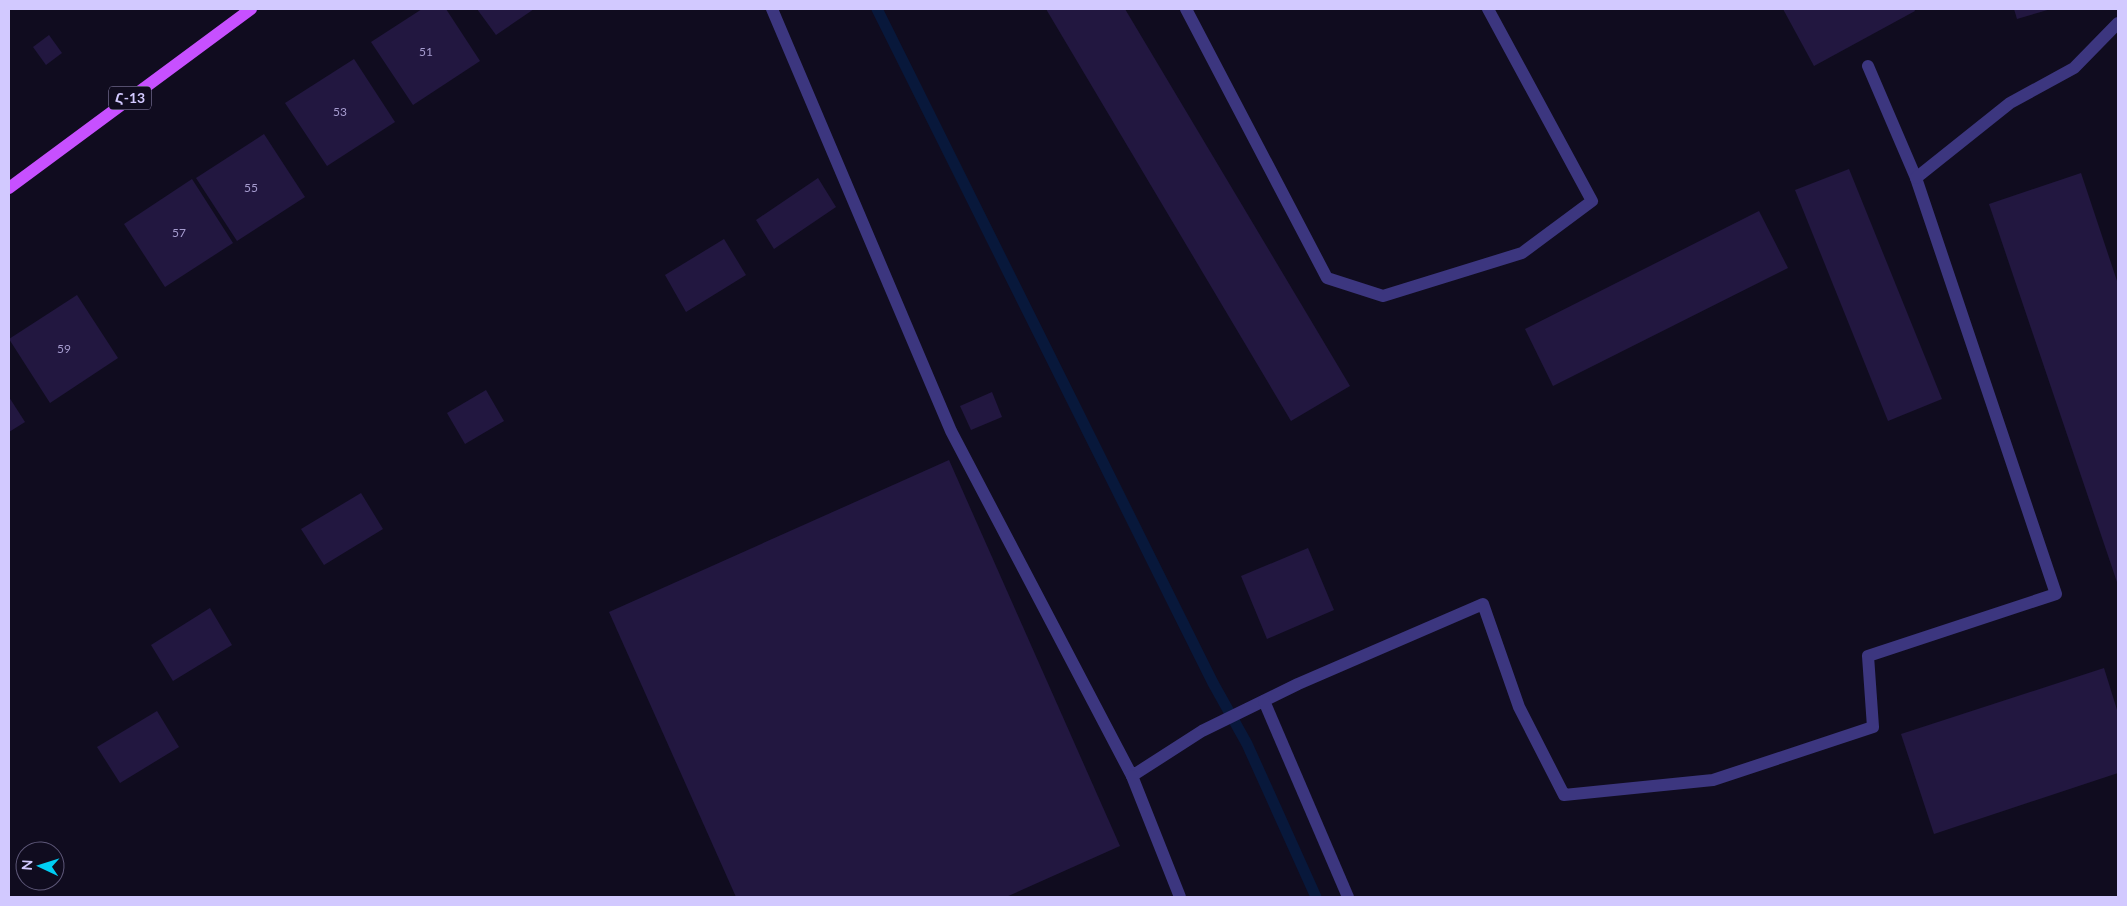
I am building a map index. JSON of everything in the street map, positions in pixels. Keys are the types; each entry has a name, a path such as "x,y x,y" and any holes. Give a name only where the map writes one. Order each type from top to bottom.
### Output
{"main road":[{"name":"Հ-13","path":"9,188 250,9"}],"lane":[{"path":"772,9 951,431 1132,776 1180,897"},
{"path":"1186,9 1327,278 1383,296 1522,254 1592,201 1488,9"},
{"path":"1916,178 2010,103 2074,68 2118,23"},
{"path":"1132,776 1202,730 1483,604 1519,707 1564,795 1713,780 1873,727 1868,656 2056,594 1916,178 1868,66"},
{"path":"1264,701 1348,897"}],"building":[{"path":"422,9 446,9 480,61 413,105 371,42"},
{"path":"477,9 534,9 496,35"},
{"path":"1046,9 1125,9 1350,386 1291,421"},
{"path":"1783,9 1914,9 1915,11 1814,66"},
{"path":"2014,9 2051,9 2017,19"},
{"path":"49,35 62,53 46,65 33,47"},
{"path":"354,59 395,122 327,166 285,103"},
{"path":"264,134 305,197 237,241 196,178"},
{"path":"1849,169 1942,399 1888,421 1795,190"},
{"path":"2081,173 2118,284 2118,585 1989,204"},
{"path":"818,178 836,207 774,249 756,220"},
{"path":"192,179 233,243 165,287 124,224"},
{"path":"1759,211 1788,268 1553,386 1525,329"},
{"path":"724,239 746,275 686,312 665,275"},
{"path":"77,295 118,358 50,403 9,339"},
{"path":"486,390 504,421 465,444 447,413"},
{"path":"992,392 1002,417 971,430 960,406"},
{"path":"9,397 25,422 9,432"},
{"path":"949,460 1120,846 1006,897 736,897 609,612"},
{"path":"361,493 383,529 324,565 301,529"},
{"path":"1308,548 1334,610 1267,639 1241,576"},
{"path":"210,608 232,645 173,681 151,645"},
{"path":"2104,668 2118,713 2118,773 1934,834 1901,734"},
{"path":"157,711 179,747 120,783 97,747"}],"waterway":[{"path":"877,9 1213,683 1247,744 1316,897"}]}
